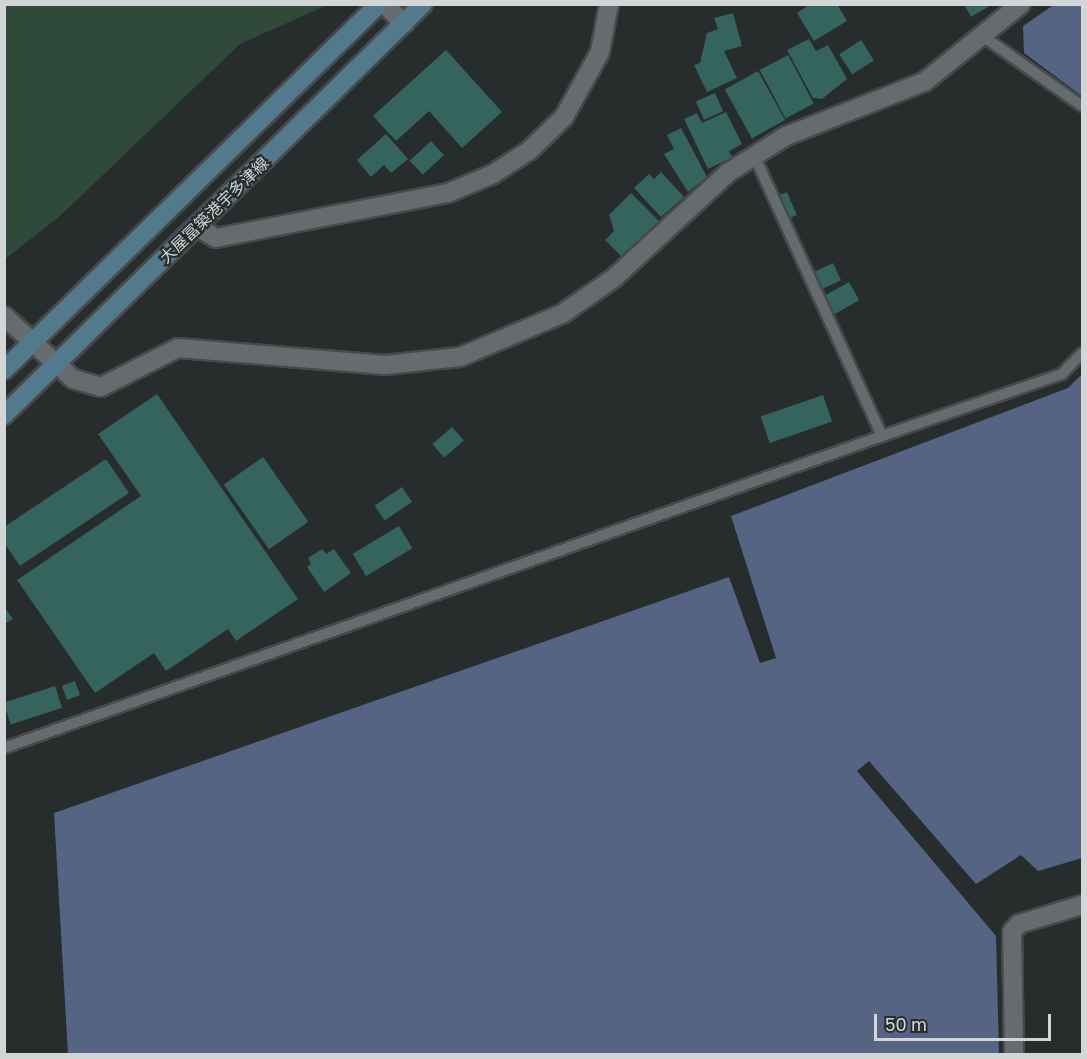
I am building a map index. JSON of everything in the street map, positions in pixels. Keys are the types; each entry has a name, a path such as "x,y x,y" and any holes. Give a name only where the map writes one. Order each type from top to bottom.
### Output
{"main road":[{"name":"大屋冨築港宇多津線","path":"4,370 36,342 379,4"},
{"name":"大屋冨築港宇多津線","path":"4,415 423,4"}],"street":[{"path":"384,4 404,23"},
{"path":"196,227 216,238 427,198 493,174 530,150 564,117 600,52 609,4"},
{"path":"4,316 36,342 56,364 86,386 101,387 178,348 384,364 460,357 562,314 614,278 729,172 754,155 786,136 924,82 984,37 1021,4"},
{"path":"1014,1054 1012,932 1019,924 1083,905"}],"lane":[{"path":"984,37 1083,106"},
{"path":"754,155 882,436"},
{"path":"4,748 1062,374 1083,353"}],"green space":[{"path":"5,4 327,5 240,44 59,217 5,259"}],"water":[{"path":"1055,4 1082,5 1082,96 1024,53 1023,26"},
{"path":"1082,374 1082,858 1038,871 1021,855 976,884 869,761 857,771 996,936 999,1054 68,1054 54,813 729,577 760,663 776,658 731,516 1068,388"}],"building":[{"path":"810,4 837,4 847,21 814,41 797,13"},
{"path":"964,4 993,4 971,17"},
{"path":"733,13 742,46 724,51 737,78 707,92 694,65 700,63 707,33 718,29 714,18"},
{"path":"809,39 816,51 828,45 847,79 822,99 813,98 787,50"},
{"path":"861,40 874,60 852,74 839,54"},
{"path":"446,50 502,112 462,148 429,111 396,141 373,116"},
{"path":"788,55 814,104 786,119 760,70"},
{"path":"758,71 785,120 752,138 725,89"},
{"path":"715,93 723,111 704,120 696,102"},
{"path":"726,112 742,144 729,151 732,157 708,169 684,119 697,113 702,123"},
{"path":"681,128 707,177 688,192 664,154 674,149 667,135"},
{"path":"386,134 408,159 391,173 384,165 371,177 357,160"},
{"path":"431,141 444,155 423,175 410,161"},
{"path":"661,172 684,197 661,217 634,188 649,174 654,179"},
{"path":"787,192 797,215 786,220 776,197"},
{"path":"631,193 660,222 624,259 605,240 614,231 609,215"},
{"path":"833,263 841,280 819,290 811,273"},
{"path":"849,282 859,300 831,316 821,298"},
{"path":"157,394 298,599 236,641 228,629 166,671 154,653 95,693 17,580 141,496 98,434"},
{"path":"823,395 832,421 770,443 761,416"},
{"path":"452,427 464,441 444,458 432,444"},
{"path":"263,457 308,522 269,549 224,485"},
{"path":"106,459 129,493 20,566 4,543 4,527"},
{"path":"402,487 412,502 385,520 375,505"},
{"path":"399,526 412,548 366,576 353,554"},
{"path":"322,549 326,554 334,549 351,573 324,592 307,567 311,564 308,558"},
{"path":"4,607 13,619 4,624"},
{"path":"75,681 80,695 67,700 62,686"},
{"path":"55,686 62,708 11,725 4,703"}]}
